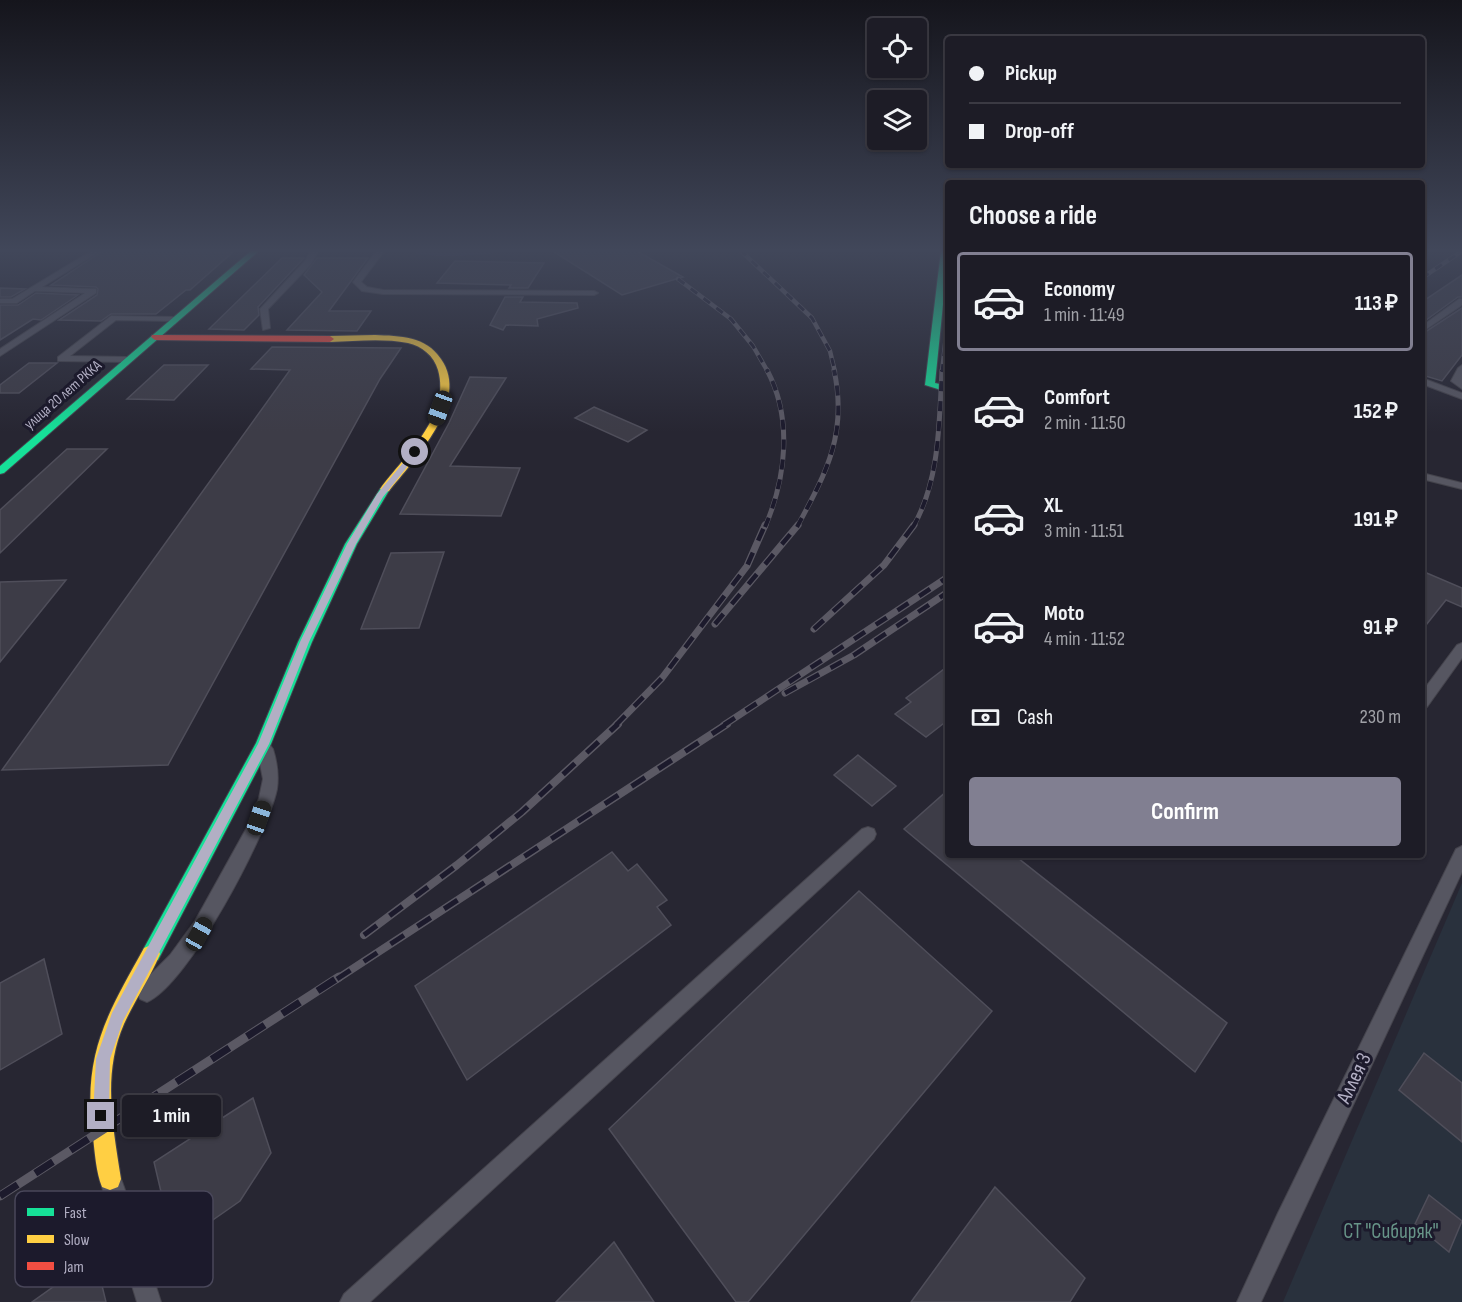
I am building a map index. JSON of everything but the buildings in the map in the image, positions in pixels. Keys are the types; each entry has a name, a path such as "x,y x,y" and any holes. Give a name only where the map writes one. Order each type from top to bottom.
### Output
{"street":[{"name":"улица 20 лет РККА","path":"0,471 186,311"},
{"path":"937,311 934,353 929,378 930,385 944,388"},
{"path":"111,1179 100,1103 103,1059 117,1018 263,744 305,642 351,544 379,496 415,452 435,422 445,394 445,373 436,356 419,343 403,340 155,337"}],"lane":[{"path":"0,353 63,311"},
{"path":"264,311 267,328"},
{"path":"1425,328 1449,311"},
{"path":"128,360 61,359 114,318 176,319"},
{"path":"1462,368 1456,381 1462,386"},
{"path":"1425,382 1462,396"},
{"path":"1425,478 1462,486"},
{"path":"1425,699 1462,648"},
{"path":"117,1018 161,980 199,934 226,884 259,818 269,790 271,766 263,744"},
{"path":"352,1302 868,834"},
{"name":"Аллея 3","path":"1249,1302 1462,854"},
{"path":"111,1179 115,1191"},
{"path":"144,1287 149,1302"}],"green space":[{"name":"СТ \"Сибиряк\"","path":"1462,883 1462,1302 1283,1302"}],"railway":[{"path":"720,311 731,319 753,346 767,371"},
{"path":"804,311 812,318 830,351 835,372"},
{"path":"942,372 945,344"},
{"path":"797,527 817,489 832,452 838,414 838,393 834,370"},
{"path":"914,525 922,509 933,471 939,431 942,370"},
{"path":"765,527 778,489 784,448 781,408 767,371"},
{"path":"616,725 662,678 747,566 765,525"},
{"path":"715,624 798,525"},
{"path":"814,629 884,565 914,525"},
{"path":"724,725 945,579"},
{"path":"785,693 854,655 945,594"},
{"path":"364,935 457,865 522,812 618,724"},
{"path":"337,979 727,724"},
{"path":"0,1196 339,977"}],"traffic: fast":[{"path":"0,471 186,311"},
{"path":"938,311 930,385 941,387"},
{"path":"151,954 263,744 305,642 351,544 385,489"}],"traffic: slow":[{"path":"330,339 387,338 409,341 421,344 428,349 441,365 446,381 439,414 418,448 385,489"},
{"path":"110,1179 100,1104 103,1059 117,1018 151,954"}],"traffic: jam":[{"path":"155,337 330,339"}],"route":[{"path":"101,1116 103,1059 117,1018 263,744 305,642 351,544 379,496 415,452"}]}
